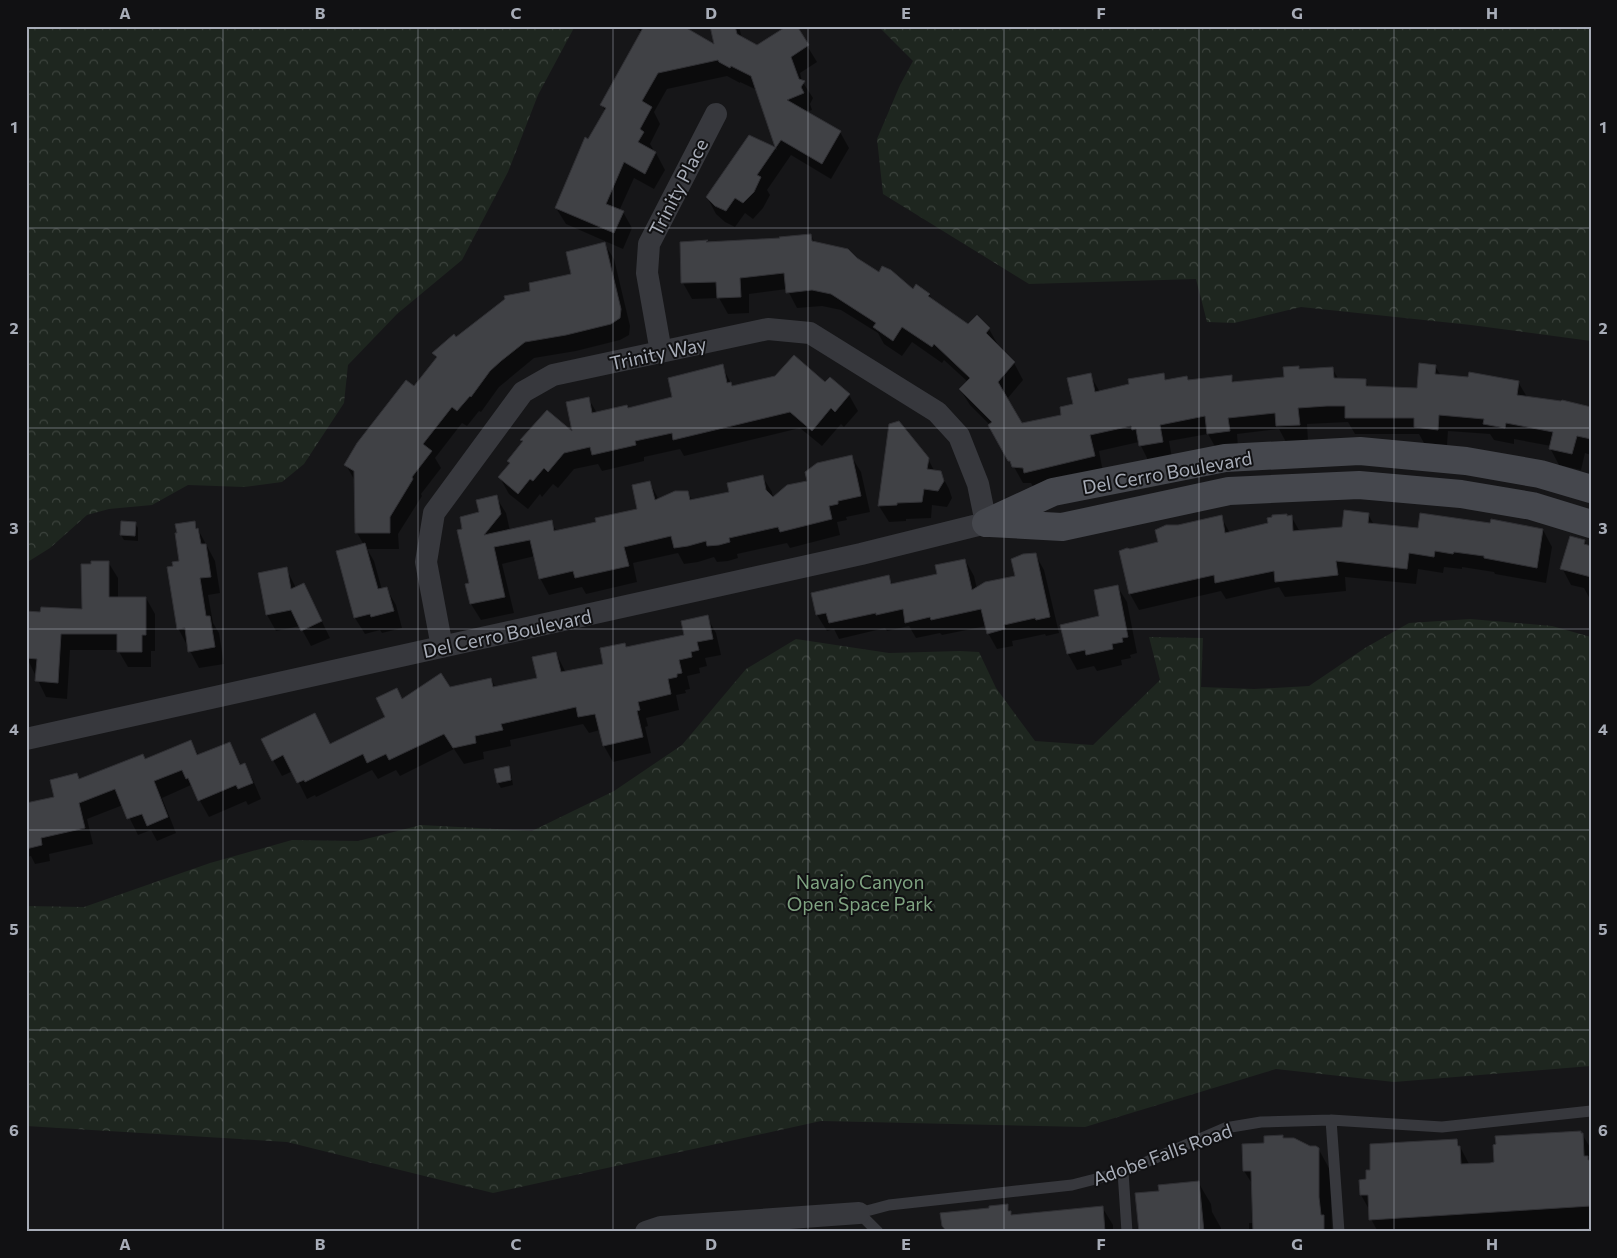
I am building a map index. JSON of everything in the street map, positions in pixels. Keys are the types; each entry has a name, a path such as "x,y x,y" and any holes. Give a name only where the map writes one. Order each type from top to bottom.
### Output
{"street":[{"name":"Trinity Place","path":"662,352 647,273 649,244 716,114"},
{"name":"Trinity Way","path":"442,647 426,562 434,513 522,392 553,375 768,329 810,333 937,412 959,436 978,484 986,523"},
{"name":"Del Cerro Boulevard","path":"26,739 851,556 986,523 1052,492 1225,458 1360,451 1466,460 1540,474 1591,489"},
{"name":"Del Cerro Boulevard","path":"986,523 1062,527 1229,491 1359,484 1462,494 1532,506 1591,524"},
{"name":"Adobe Falls Road","path":"646,1232 662,1227 859,1213"}],"lane":[{"name":"Adobe Falls Road","path":"859,1213 888,1205 1072,1185 1123,1172 1225,1128 1261,1122 1331,1120 1442,1127 1591,1112"},
{"path":"1331,1120 1339,1232"},
{"path":"1123,1172 1127,1232"},
{"path":"859,1213 878,1232"}],"green space":[{"path":"26,26 575,26 538,95 508,172 462,260 397,314 348,365 344,403 304,464 282,482 244,487 188,485 152,505 109,509 87,515 50,548 26,563"},
{"path":"878,26 1591,26 1591,341 1471,325 1301,307 1234,323 1207,322 1196,279 1029,284 883,194 877,139 900,85 913,61"},
{"name":"Navajo Canyon Open Space Park","path":"1470,619 1552,626 1591,637 1591,1066 1394,1082 1276,1069 1085,1127 821,1121 493,1193 287,1142 26,1126 26,906 84,907 210,863 292,840 358,841 421,825 532,831 614,791 682,745 746,669 796,639 889,653 979,652 996,688 1035,741 1093,745 1160,680 1149,637 1203,638 1201,687 1254,689 1309,686 1365,648 1409,623"}],"building":[{"path":"644,26 683,26 714,44 710,26 735,26 737,34 757,45 787,26 797,26 809,45 791,57 799,79 805,81 801,87 804,93 787,100 841,131 822,164 781,140 757,175 761,177 754,192 743,203 735,198 726,211 715,206 706,197 749,135 775,147 751,76 731,66 730,68 718,60 658,73 642,101 652,107 640,129 644,132 638,142 656,152 645,174 624,162 606,204 624,211 614,233 555,208 585,137 588,139 606,108 600,105"},
{"path":"811,234 812,241 848,249 857,258 879,272 882,266 891,270 913,289 916,284 930,294 928,296 968,324 977,315 990,328 986,333 1015,362 998,382 1022,423 1061,415 1060,407 1073,404 1067,378 1091,373 1095,392 1129,384 1128,379 1164,373 1165,380 1187,376 1188,380 1232,375 1232,382 1284,377 1283,367 1299,366 1299,369 1333,367 1334,378 1366,379 1366,386 1417,388 1419,363 1436,365 1435,374 1468,377 1469,372 1519,381 1517,395 1562,400 1591,407 1591,439 1577,436 1572,454 1549,449 1553,432 1506,423 1505,428 1483,424 1484,419 1439,415 1438,430 1414,427 1414,418 1345,418 1345,406 1327,406 1298,408 1300,425 1276,426 1275,413 1228,418 1230,431 1207,434 1205,416 1160,425 1163,442 1139,446 1136,429 1132,430 1131,426 1090,435 1095,456 1024,473 1023,468 1012,467 1010,461 1008,461 988,425 992,422 959,389 970,378 934,344 932,347 902,327 893,341 873,327 876,323 831,294 812,290 786,293 784,273 740,278 741,297 717,298 716,282 681,283 680,242 780,238"},
{"path":"605,242 621,309 620,318 611,324 566,335 525,342 501,361 490,371 471,397 457,411 452,407 423,444 432,451 412,477 413,479 390,517 390,533 355,533 354,471 344,465 357,443 406,380 414,386 437,357 432,353 454,334 456,337 505,299 504,296 530,291 529,283 571,274 566,252"},
{"path":"794,355 825,382 830,377 850,394 835,412 831,408 812,431 790,412 673,440 672,433 635,441 636,445 592,455 590,447 564,453 548,472 544,468 533,481 530,479 518,494 498,477 510,463 507,461 523,441 520,440 547,410 572,431 566,402 589,397 592,413 627,405 628,408 672,397 668,378 723,364 727,383 731,382 732,386 775,376"},
{"path":"899,421 929,458 927,469 941,471 944,481 938,491 924,489 922,502 878,506 889,424"},
{"path":"852,455 861,496 838,501 838,504 829,506 832,519 780,532 778,527 729,538 730,542 719,545 707,546 706,541 674,548 671,536 624,547 629,566 575,578 573,571 539,579 530,540 494,547 505,597 470,604 465,584 469,583 457,530 462,529 460,517 479,512 476,500 497,495 501,514 484,535 552,520 554,531 596,522 595,518 637,509 632,485 650,481 655,500 675,491 688,491 690,500 729,492 727,483 763,475 766,490 773,497 787,485 807,481 805,472 817,463"},
{"path":"1344,510 1369,513 1368,523 1418,528 1420,513 1490,523 1491,519 1543,529 1537,568 1484,558 1484,556 1435,551 1434,557 1409,553 1407,569 1336,561 1338,575 1275,582 1274,571 1215,583 1214,575 1129,594 1119,551 1158,542 1155,530 1166,525 1178,525 1222,515 1225,533 1268,523 1267,518 1272,517 1272,515 1287,514 1287,516 1292,515 1293,531 1342,527"},
{"path":"121,521 136,522 135,536 120,535"},
{"path":"195,521 201,544 206,544 211,577 200,578 206,616 210,616 215,647 188,652 185,628 177,629 167,567 173,566 172,562 179,561 175,524"},
{"path":"1570,536 1585,540 1584,544 1591,546 1591,577 1560,569"},
{"path":"365,543 378,589 387,587 394,611 371,617 370,614 354,618 336,551"},
{"path":"1036,553 1050,617 1036,620 1035,618 1004,625 1005,629 987,634 981,609 931,620 930,617 905,623 903,609 829,623 826,613 816,615 811,593 889,575 891,584 937,574 935,565 965,559 972,590 985,582 1015,576 1011,559 1023,554"},
{"path":"91,561 109,561 109,597 146,597 146,635 142,635 142,652 117,652 117,634 61,634 58,683 35,681 37,659 26,658 26,611 40,612 41,607 82,609 81,564 91,564"},
{"path":"287,567 291,589 304,583 322,621 301,631 291,610 266,615 258,573"},
{"path":"1118,585 1128,637 1122,638 1123,642 1112,644 1113,649 1086,655 1085,650 1067,654 1060,625 1099,616 1094,590"},
{"path":"708,615 713,639 697,642 699,650 691,652 692,657 679,660 682,673 677,674 677,677 668,679 671,694 638,702 640,710 637,711 643,737 603,746 595,714 578,717 576,707 501,724 503,730 475,736 476,743 453,748 444,734 389,760 386,754 367,763 363,754 305,782 304,780 297,783 283,755 272,761 261,739 315,713 330,744 385,717 376,698 397,688 402,699 441,673 450,687 491,678 493,687 537,678 532,657 556,652 561,672 603,664 600,648 625,643 626,647 684,635 681,621"},
{"path":"191,740 197,755 230,742 240,765 245,763 253,783 238,789 236,785 198,801 188,778 186,779 182,770 154,781 168,817 147,826 142,814 127,819 115,789 79,803 85,828 41,838 42,845 26,849 26,803 54,797 50,780 77,773 79,779 143,754 145,759"},
{"path":"509,766 511,780 497,783 494,769"},
{"path":"1581,1131 1583,1133 1584,1156 1588,1156 1588,1160 1590,1160 1591,1206 1369,1220 1368,1195 1360,1195 1359,1180 1366,1179 1366,1170 1370,1170 1370,1144 1457,1139 1458,1146 1460,1146 1461,1164 1490,1163 1494,1162 1493,1145 1496,1144 1495,1136"},
{"path":"1283,1135 1283,1138 1294,1138 1319,1148 1319,1197 1321,1215 1324,1215 1324,1232 1253,1232 1251,1171 1243,1171 1242,1144 1264,1143 1264,1136"},
{"path":"1199,1181 1204,1232 1139,1232 1135,1193 1159,1191 1158,1185"},
{"path":"1008,1204 1008,1211 1011,1211 1011,1215 1103,1206 1105,1232 947,1232 942,1226 940,1213"}]}
